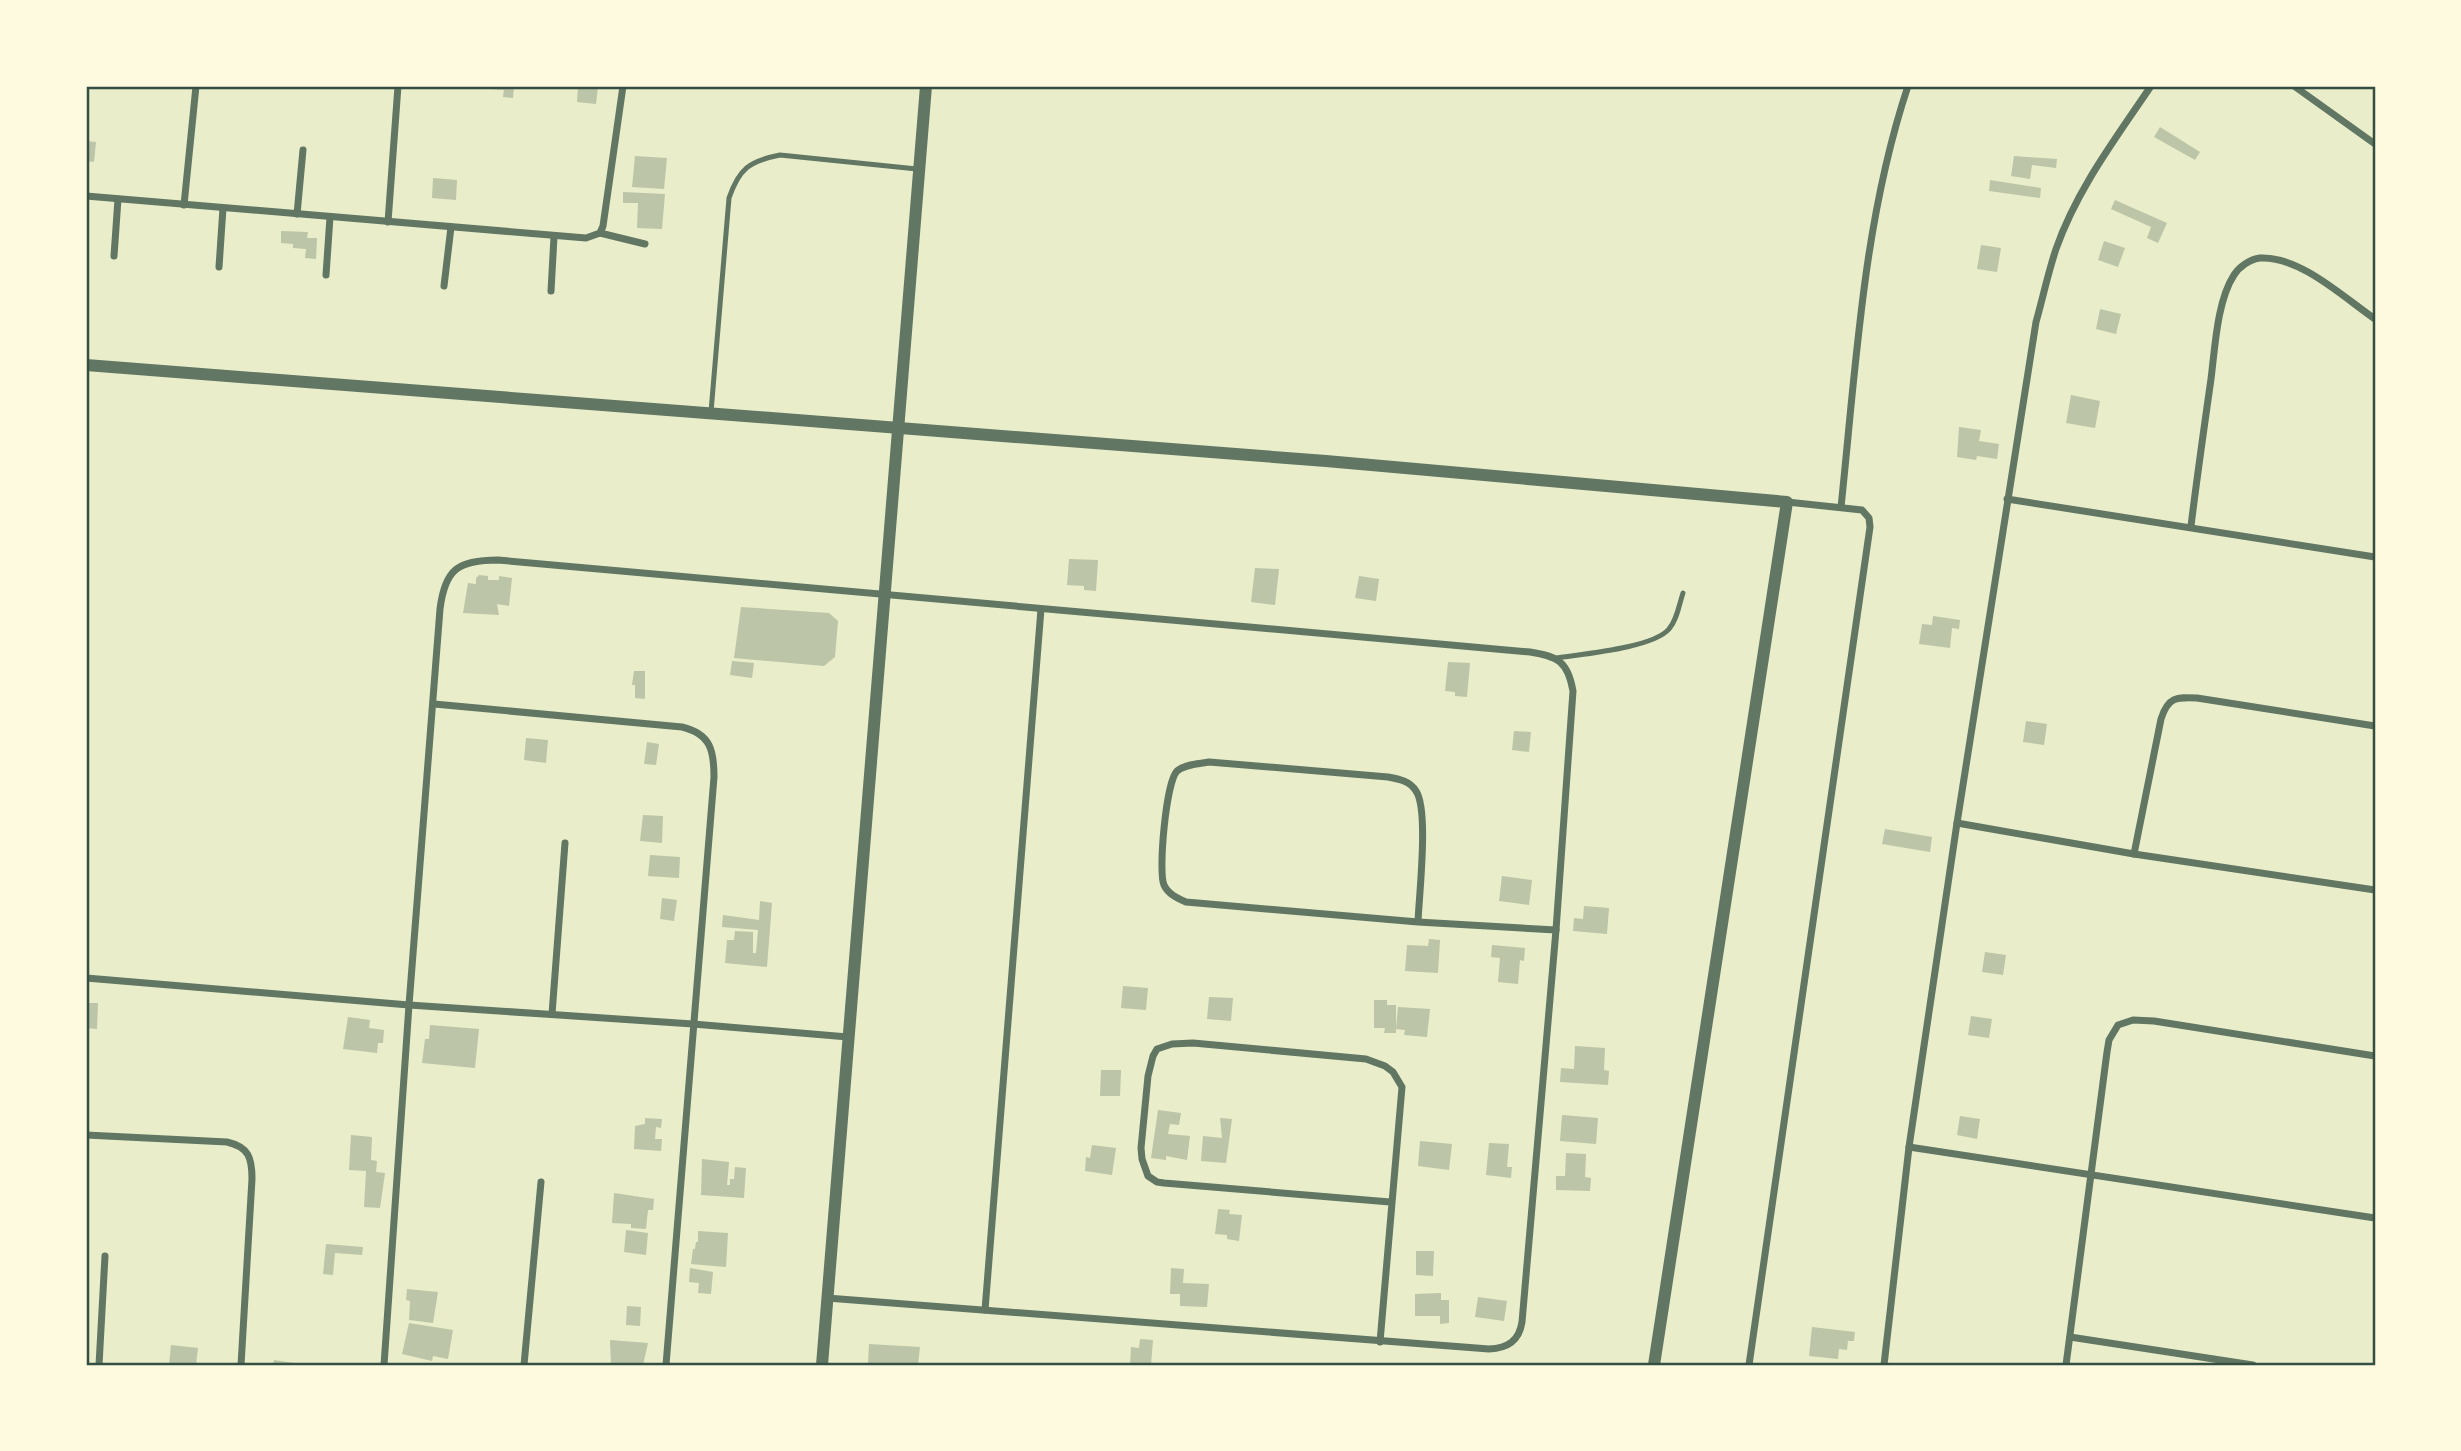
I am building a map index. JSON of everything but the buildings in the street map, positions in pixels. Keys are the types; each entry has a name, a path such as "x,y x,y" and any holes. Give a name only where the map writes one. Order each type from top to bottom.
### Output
{"street":[{"path":"184,205 196,86"},
{"path":"388,222 398,86"},
{"path":"600,233 605,218 623,86"},
{"path":"822,1365 926,86"},
{"path":"1841,507 1870,248 1887,159 1908,86"},
{"path":"1884,1365 1909,1147 2036,322 2057,247 2082,192 2099,162 2151,86"},
{"path":"2294,86 2375,144"},
{"path":"297,214 303,150"},
{"path":"86,196 576,239 600,233 645,244"},
{"path":"114,256 118,199"},
{"path":"219,267 223,208"},
{"path":"326,275 330,217"},
{"path":"444,286 451,227"},
{"path":"551,291 554,237"},
{"path":"2191,526 2217,334 2234,275 2256,258 2291,264 2375,319"},
{"path":"86,365 1326,461 1862,510 1869,518 1870,527 1749,1365"},
{"path":"2007,499 2375,557"},
{"path":"1654,1365 1787,502"},
{"path":"384,1365 409,1005 442,596 450,573 470,562 498,561 1530,652 1548,654 1565,665 1573,691 1556,930 1522,1322 1519,1336 1509,1345 1497,1348 1380,1342 827,1298"},
{"path":"985,1310 1041,609"},
{"path":"2134,854 2161,719 2165,706 2173,700 2197,698 2375,726"},
{"path":"434,704 682,727 693,729 703,736 713,752 714,777 666,1365"},
{"path":"1418,922 1423,813 1414,788 1408,783 1388,777 1209,762 1183,767 1174,776 1168,795 1162,872 1165,887 1176,898 1197,904 1418,922 1556,930"},
{"path":"1957,823 2134,854 2375,890"},
{"path":"552,1014 565,843"},
{"path":"86,978 848,1037"},
{"path":"2066,1365 2106,1052 2114,1030 2123,1021 2154,1021 2375,1056"},
{"path":"1380,1342 1402,1087 1399,1079 1385,1066 1366,1059 1194,1043 1157,1049 1148,1076 1141,1148 1145,1169 1152,1179 1164,1183 1390,1202"},
{"path":"86,1135 227,1142 246,1149 250,1156 252,1179 241,1365"},
{"path":"1909,1147 2375,1218"},
{"path":"524,1365 541,1182"},
{"path":"99,1365 105,1256"},
{"path":"2070,1337 2253,1365"}],"lane":[{"path":"711,413 729,198 736,180 746,168 761,159 780,155 920,169"},
{"path":"1557,659 1632,646 1657,637 1668,631 1675,619 1683,593"}]}
